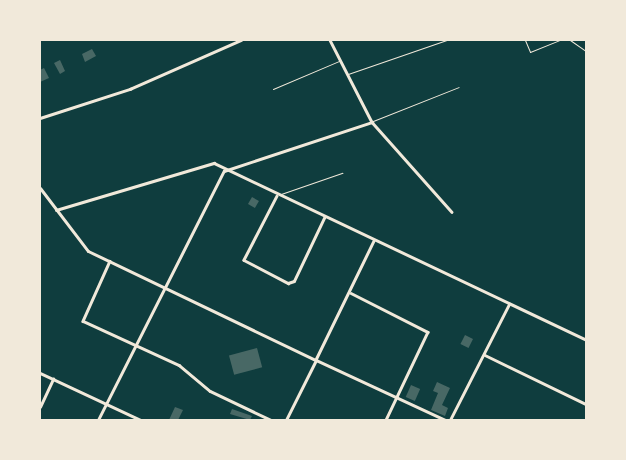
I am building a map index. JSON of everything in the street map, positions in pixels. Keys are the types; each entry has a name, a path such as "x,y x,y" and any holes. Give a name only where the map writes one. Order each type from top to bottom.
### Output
{"street":[{"path":"40,118 130,89 241,40"},
{"path":"330,40 372,122 452,212"},
{"path":"98,420 224,171 372,122"},
{"path":"56,210 173,177 201,164 214,164 224,171 586,340"},
{"path":"40,189 81,246 110,262 445,420"},
{"path":"277,196 244,258 288,283 294,281 324,218"},
{"path":"286,420 351,293 374,241"},
{"path":"110,262 82,319 134,346 179,365 210,391 271,420"},
{"path":"351,293 428,332 386,420"},
{"path":"450,420 485,355 509,304"},
{"path":"485,355 586,404"},
{"path":"40,373 141,420"},
{"path":"40,408 53,379"}],"lane":[{"path":"347,74 447,40"},
{"path":"273,89 340,60"},
{"path":"372,122 459,87"},
{"path":"277,196 342,173"}],"path":[{"path":"525,40 530,52 559,40"},
{"path":"570,40 586,51"}],"building":[{"path":"92,49 96,56 85,62 82,54"},
{"path":"60,60 65,71 60,74 54,63"},
{"path":"44,68 49,78 40,82 40,70"},
{"path":"252,197 259,201 255,208 248,204"},
{"path":"465,335 473,339 468,348 460,344"},
{"path":"257,348 262,367 234,375 229,356"},
{"path":"437,382 450,388 442,405 448,408 445,416 431,410 438,393 433,391"},
{"path":"411,385 420,389 415,401 406,397"},
{"path":"175,407 183,410 178,420 169,420"},
{"path":"232,409 252,416 250,420 230,414"}]}
